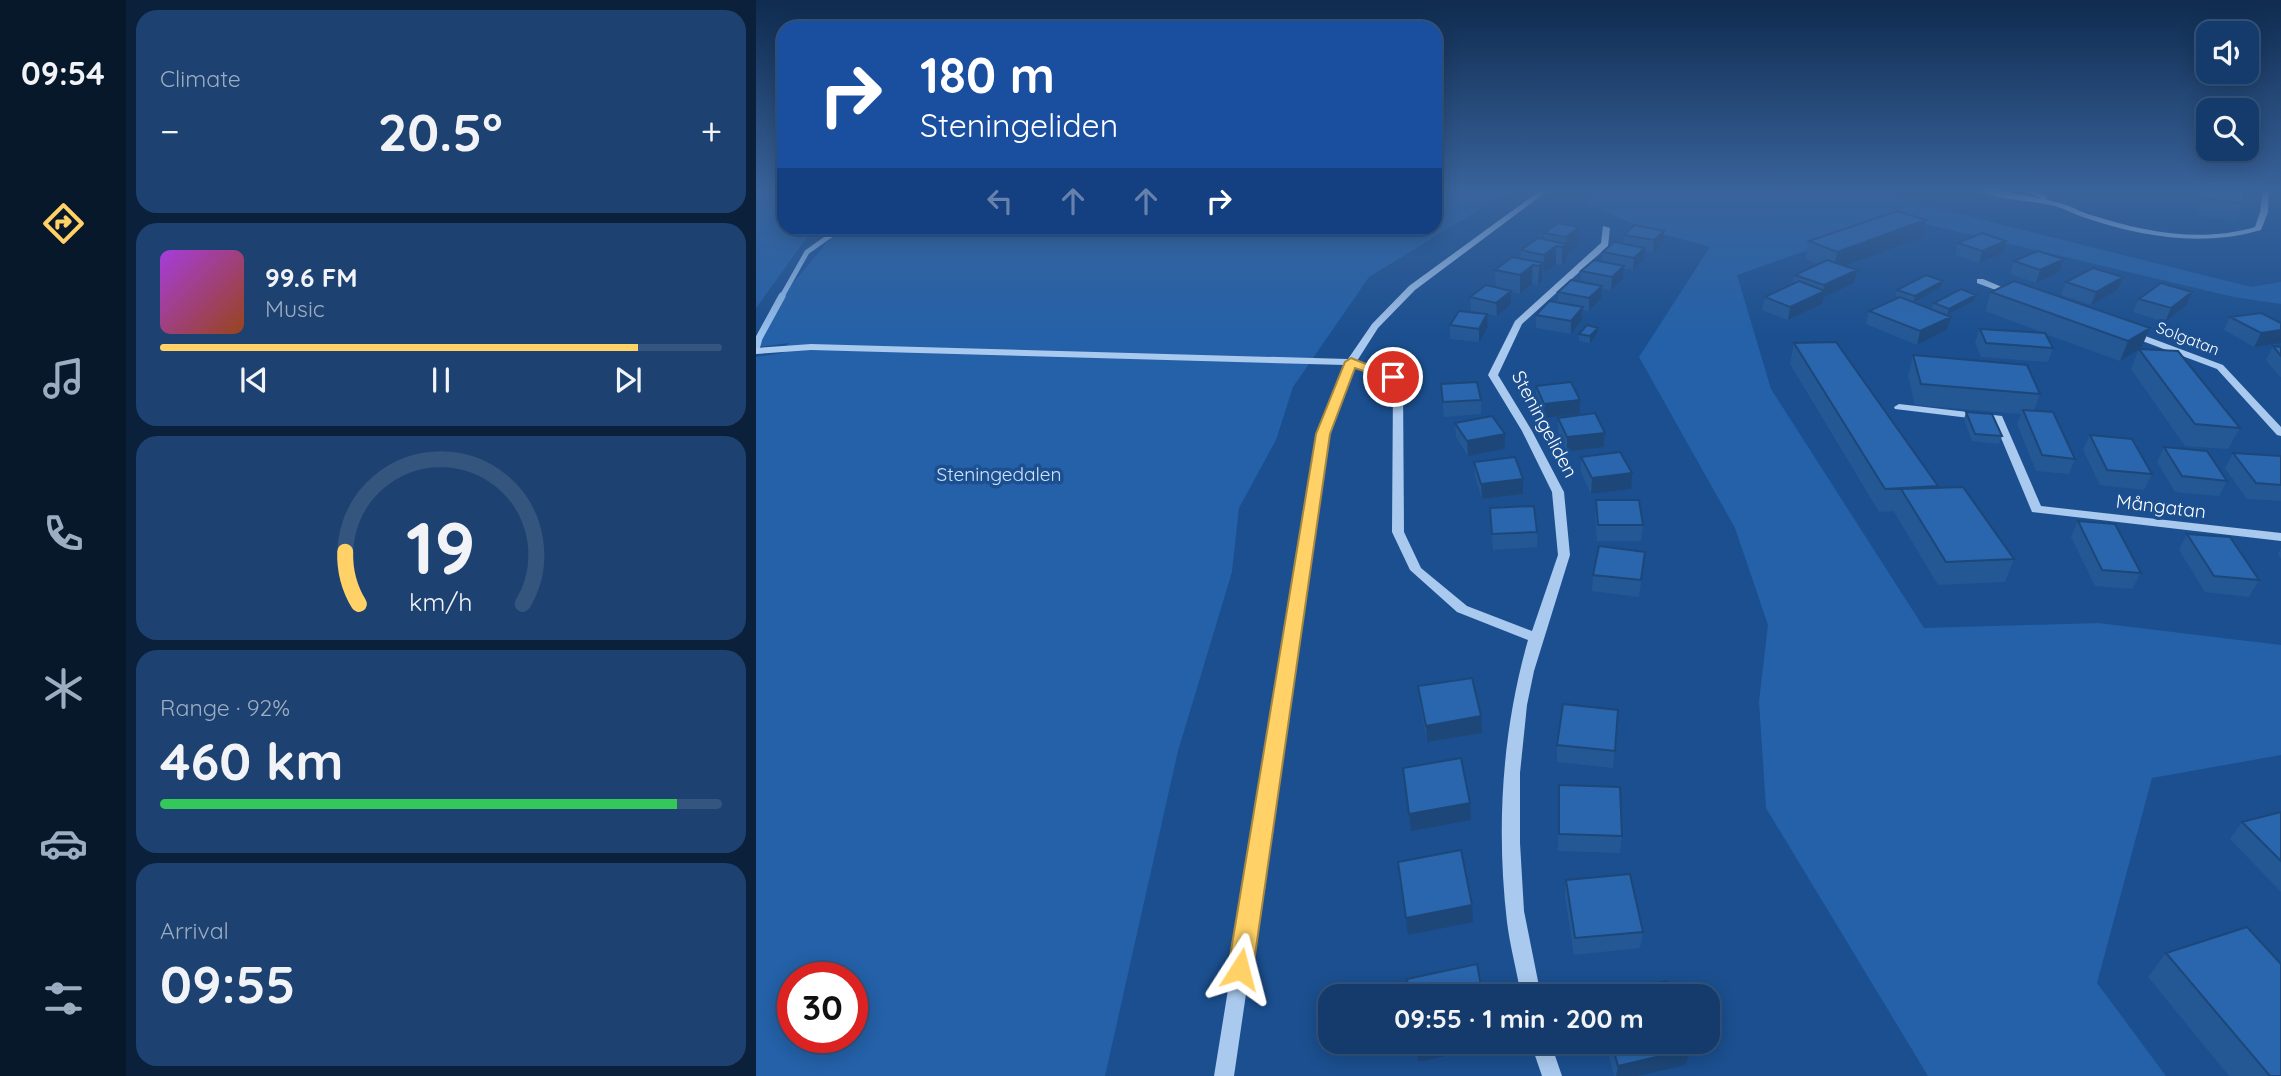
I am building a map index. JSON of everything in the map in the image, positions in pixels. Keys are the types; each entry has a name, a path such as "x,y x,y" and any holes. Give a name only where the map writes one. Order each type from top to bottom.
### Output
{"street":[{"path":"1224,1076 1323,434 1351,362 1375,326 1412,288 1479,239"},
{"name":"Steningeliden","path":"1529,984 1515,913 1512,779 1523,677 1564,555 1558,492 1527,431 1493,374 1518,323 1605,244 1605,239"},
{"path":"1980,281 2018,295"},
{"name":"Solgatan","path":"2121,330 2220,367 2281,433"},
{"path":"756,351 787,347 1351,362 1393,377 1398,384 1398,532 1416,570 1462,609 1536,638"},
{"name":"Mångatan","path":"1899,407 1998,418 2036,509 2281,537"},
{"path":"1544,1054 1552,1076"}],"green space":[{"path":"756,239 806,239 756,308"},
{"name":"Steningedalen","path":"830,239 1431,239 1369,277 1293,387 1276,440 1239,508 1232,572 1178,751 1105,1076 756,1076 756,357 783,353 789,343 757,347 782,296"},
{"path":"1682,239 1839,239 1737,275 1771,389 1924,628 2098,623 2281,645 2281,755 2152,778 2097,983 2166,1076 1928,1076 1766,808 1759,701 1768,625 1735,528 1639,357 1710,247"},
{"path":"1990,239 2060,239 2251,287 2281,282 2281,304 2234,297"}],"building":[{"path":"1536,239 1566,244 1562,247 1556,246 1544,255 1521,250"},
{"path":"1814,239 1873,239 1837,252 1809,241"},
{"path":"1967,239 2006,241 1982,251 1958,243"},
{"path":"1614,242 1645,248 1634,258 1603,252"},
{"path":"2038,251 2064,259 2040,270 2014,261"},
{"path":"1512,257 1543,263 1539,266 1533,265 1520,275 1495,270"},
{"path":"1594,260 1624,266 1612,277 1581,271"},
{"path":"1827,260 1857,270 1824,285 1795,275"},
{"path":"2093,268 2123,277 2096,292 2066,282"},
{"path":"1926,275 1943,281 1915,296 1897,290"},
{"path":"1571,280 1602,286 1589,298 1558,292"},
{"path":"1799,281 1825,291 1790,307 1765,297"},
{"path":"2014,281 2150,328 2128,341 1991,292"},
{"path":"2161,283 2192,292 2171,308 2139,299"},
{"path":"1486,285 1511,291 1496,303 1470,297"},
{"path":"1961,289 1976,295 1949,309 1934,303"},
{"path":"1900,297 1951,317 1920,331 1869,311"},
{"path":"1549,301 1583,307 1571,321 1536,315"},
{"path":"1459,311 1487,314 1479,329 1450,325"},
{"path":"2261,313 2281,323 2281,330 2261,333 2230,317"},
{"path":"1587,325 1598,328 1590,336 1579,334"},
{"path":"1980,329 2045,333 2053,348 1986,343"},
{"path":"1836,342 1938,486 1885,489 1794,343"},
{"path":"2273,346 2281,347 2281,356"},
{"path":"2139,349 2178,351 2240,428 2195,424"},
{"path":"1913,355 2027,365 2040,394 1921,384"},
{"path":"1477,382 1481,400 1443,402 1441,384"},
{"path":"1571,382 1580,400 1544,404 1536,386"},
{"path":"2023,410 2053,412 2075,459 2042,455"},
{"path":"1966,412 1992,414 2002,436 1975,434"},
{"path":"1595,413 1605,433 1567,437 1558,418"},
{"path":"1492,416 1505,434 1467,441 1455,423"},
{"path":"2090,435 2132,439 2152,474 2107,470"},
{"path":"2164,447 2207,451 2227,481 2182,476"},
{"path":"1620,452 1632,473 1592,478 1581,457"},
{"path":"2233,453 2281,456 2281,485 2256,483"},
{"path":"1515,457 1523,479 1481,484 1474,462"},
{"path":"1963,487 2014,559 1946,562 1901,489"},
{"path":"1596,500 1639,500 1643,525 1598,525"},
{"path":"1534,506 1537,532 1492,534 1490,508"},
{"path":"2078,521 2115,524 2141,573 2102,570"},
{"path":"2187,534 2230,537 2259,580 2214,576"},
{"path":"1599,546 1645,552 1641,580 1593,575"},
{"path":"1472,678 1481,716 1426,726 1418,686"},
{"path":"1563,704 1618,710 1615,751 1557,745"},
{"path":"1461,758 1470,803 1409,814 1403,768"},
{"path":"1559,785 1620,787 1622,836 1559,834"},
{"path":"2281,812 2281,861 2242,822"},
{"path":"1461,850 1472,905 1406,918 1398,862"},
{"path":"1630,874 1643,932 1575,938 1566,880"},
{"path":"2247,927 2281,964 2281,1076 2270,1076 2166,953"},
{"path":"1477,964 1481,984 1408,984 1407,979"},
{"path":"1615,1054 1669,1054 1618,1066"}],"waterway":[{"path":"781,298 807,252 825,239"},
{"path":"756,349 759,338 782,296"}],"route":[{"path":"1240,969 1323,434 1351,362 1393,377"}]}
